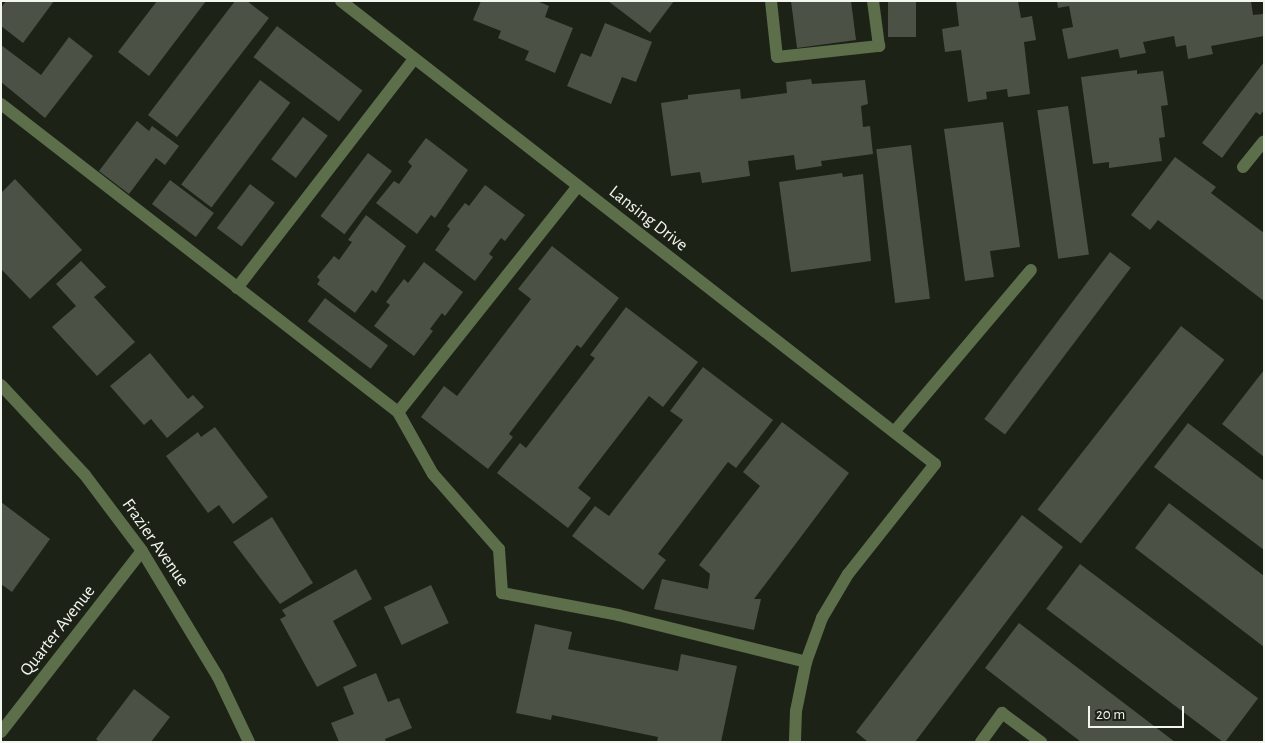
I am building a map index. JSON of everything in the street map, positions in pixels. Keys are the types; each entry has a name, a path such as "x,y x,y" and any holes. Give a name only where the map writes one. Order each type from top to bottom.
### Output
{"street":[{"name":"Lansing Drive","path":"341,1 935,464 848,574 822,618 806,662"},
{"path":"771,1 777,57 879,46 873,1"},
{"path":"237,288 414,58"},
{"path":"1,104 398,412 433,474 499,549 502,593 618,615 806,662 796,711 795,742"},
{"path":"1243,168 1264,141"},
{"path":"398,412 578,186"},
{"path":"894,432 1030,270"},
{"name":"Frazier Avenue","path":"1,385 85,475 142,551 218,676 249,742"},
{"name":"Quarter Avenue","path":"1,732 142,551"},
{"path":"981,742 1002,714 1041,742"}],"building":[{"path":"6,1 54,1 23,43 1,26 1,8"},
{"path":"157,1 206,1 149,76 118,52"},
{"path":"235,1 247,1 269,18 177,137 148,115"},
{"path":"481,1 537,1 549,6 545,17 573,28 555,73 525,60 529,51 498,38 501,31 473,20"},
{"path":"608,1 674,1 650,33"},
{"path":"791,1 851,1 856,40 797,48"},
{"path":"888,1 916,1 916,37 888,37"},
{"path":"956,1 1018,1 1021,18 1032,16 1036,40 1024,42 1030,94 1008,97 1007,89 986,92 987,99 968,102 961,50 945,52 942,29 959,26"},
{"path":"1057,1 1251,1 1253,15 1263,14 1264,36 1211,46 1213,54 1188,59 1186,45 1176,47 1174,36 1143,42 1146,53 1120,58 1118,49 1068,59 1062,29 1073,27 1069,6 1058,8"},
{"path":"605,23 652,42 636,82 622,77 611,104 567,86 581,53 591,57"},
{"path":"277,26 362,90 339,122 254,57"},
{"path":"69,37 93,56 45,118 1,82 1,45 41,75"},
{"path":"1264,62 1264,110 1260,115 1256,112 1222,158 1202,143"},
{"path":"1137,70 1137,74 1163,71 1168,105 1161,106 1165,137 1159,138 1162,161 1109,168 1109,162 1093,164 1081,77"},
{"path":"811,79 812,84 865,80 868,104 861,106 863,127 870,126 873,154 821,161 822,166 796,170 794,155 748,161 750,176 702,183 700,172 671,176 661,103 688,99 688,95 740,89 741,99 787,93 786,82"},
{"path":"260,80 290,103 212,207 181,185"},
{"path":"1068,106 1089,255 1058,259 1037,110"},
{"path":"303,117 328,136 296,178 271,159"},
{"path":"137,121 149,131 152,126 179,146 165,165 156,158 129,194 99,171"},
{"path":"1003,122 1020,247 990,251 994,277 965,281 944,129"},
{"path":"426,138 468,170 435,218 431,215 417,234 376,203 394,181 399,184 412,166 408,162"},
{"path":"911,145 930,299 895,303 876,149"},
{"path":"368,153 392,171 344,234 320,216"},
{"path":"1175,157 1216,187 1211,193 1264,233 1264,301 1158,220 1150,230 1131,215"},
{"path":"842,173 843,177 863,174 871,261 791,272 779,182"},
{"path":"15,179 82,250 30,299 1,269 1,193"},
{"path":"170,180 214,213 196,237 152,204"},
{"path":"250,184 275,203 242,247 217,228"},
{"path":"485,185 525,215 505,241 501,238 489,254 493,257 475,281 435,250 450,229 447,226 465,203 469,206"},
{"path":"366,215 406,246 376,293 372,290 355,313 317,284 320,280 317,277 334,256 339,260 352,242 348,240"},
{"path":"552,246 619,298 581,348 577,345 509,434 513,437 488,469 421,417 444,386 457,396 531,299 518,289"},
{"path":"1110,252 1131,268 1005,435 984,419"},
{"path":"81,261 106,287 94,297 135,342 97,376 52,327 76,306 56,284"},
{"path":"424,262 463,292 445,316 442,313 430,329 433,331 414,356 374,326 390,305 386,302 404,279 408,283"},
{"path":"325,298 388,346 371,369 308,321"},
{"path":"626,307 698,362 663,407 649,396 578,488 591,498 568,528 497,473 520,443 526,448 595,358 590,355"},
{"path":"1181,326 1224,360 1081,543 1038,510"},
{"path":"150,353 188,399 193,395 204,407 167,438 151,419 144,425 110,386"},
{"path":"703,367 773,420 736,468 728,462 658,554 666,560 643,590 572,536 595,506 609,516 683,420 670,411"},
{"path":"1264,370 1264,457 1222,424"},
{"path":"782,422 849,473 754,599 761,599 754,630 654,609 662,579 708,589 710,574 699,565 760,486 743,472"},
{"path":"1188,423 1264,481 1264,550 1154,467"},
{"path":"215,427 268,497 233,524 219,505 208,513 166,456 198,432 201,437"},
{"path":"1,502 50,539 12,592 1,584"},
{"path":"1169,503 1264,576 1264,647 1135,548"},
{"path":"1022,515 1063,547 915,742 868,742 856,732"},
{"path":"272,517 313,583 280,604 233,542"},
{"path":"1080,564 1258,698 1225,742 1223,742 1046,609"},
{"path":"356,569 372,599 333,621 357,666 317,687 280,619 286,616 282,610"},
{"path":"431,585 449,623 402,645 384,607"},
{"path":"1019,623 1175,742 1081,742 985,668"},
{"path":"535,624 572,632 568,649 678,671 681,654 737,666 721,742 657,742 658,737 552,715 551,720 516,713"},
{"path":"376,673 388,702 399,698 412,728 385,739 386,742 339,742 331,723 354,714 343,687"},
{"path":"134,689 170,717 151,742 99,742 96,739"}]}
